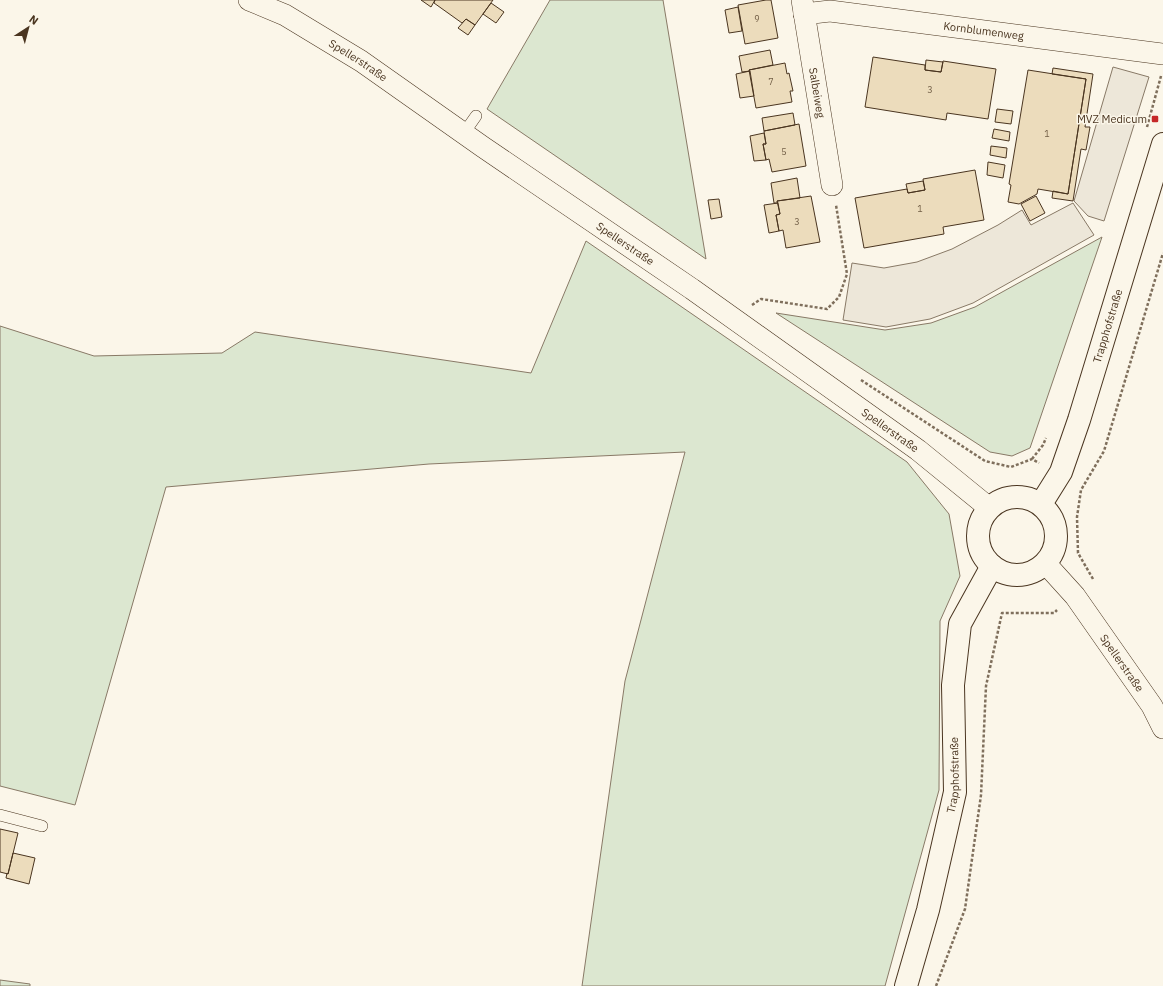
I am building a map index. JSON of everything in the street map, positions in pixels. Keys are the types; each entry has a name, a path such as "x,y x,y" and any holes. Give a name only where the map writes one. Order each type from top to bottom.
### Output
{"street":[{"name":"Spellerstraße","path":"249,0 285,16 361,61 464,134 692,289 918,450 988,507"},
{"name":"Kornblumenweg","path":"803,7 830,12 1163,54"},
{"name":"Salbeiweg","path":"803,7 832,185"},
{"name":"Trapphofstraße","path":"1041,504 1061,472 1079,420 1163,144"},
{"path":"1022,496 1041,504 1055,522 1056,545 1046,564 1035,571 1013,575 992,566 980,550 978,529 988,507 1002,498 1022,496"},
{"name":"Spellerstraße","path":"1046,564 1075,596 1158,702 1163,728"},
{"name":"Trapphofstraße","path":"906,986 928,910 955,792 953,685 960,624 992,566"}],"lane":[{"path":"464,134 476,116"},
{"path":"0,815 42,826"}],"path":[{"path":"750,306 761,300 827,309 839,297 847,274 832,185"},
{"path":"1093,581 1078,553 1077,517 1081,490 1104,451 1163,253"},
{"path":"936,986 965,909 981,795 986,686 1002,613 1054,613 1075,596"}],"green space":[{"path":"550,0 663,0 706,259 487,109"},
{"path":"1102,237 1030,448 1012,456 990,452 776,313 885,330 931,323 975,307"},
{"path":"586,241 907,462 949,514 960,576 940,621 939,790 885,986 582,986 625,681 685,452 429,464 166,487 75,805 0,786 0,326 94,356 222,353 255,332 531,373"},
{"path":"0,980 30,984 30,986 0,986"}],"shaded area":[{"path":"1113,67 1149,77 1104,221 1088,216 1074,201"},
{"path":"1073,203 1094,235 973,303 930,319 886,327 843,320 852,263 884,268 917,262 952,249 998,225 1022,210 1031,225"}],"building":[{"path":"421,0 435,0 431,7"},
{"path":"435,0 493,0 475,25 466,19 462,23 434,3"},
{"path":"771,0 778,38 745,44 738,5"},
{"path":"491,3 504,12 496,23 483,14"},
{"path":"738,7 742,31 729,33 725,10"},
{"path":"466,19 475,25 468,35 458,28"},
{"path":"770,50 773,65 742,72 739,56"},
{"path":"873,57 925,65 925,70 941,72 943,61 996,69 988,119 947,113 946,120 865,107"},
{"path":"926,60 943,62 941,72 925,70"},
{"path":"785,63 793,91 790,91 792,102 756,108 749,70"},
{"path":"1053,68 1093,74 1085,127 1090,127 1086,150 1081,149 1073,201 1052,198 1053,191 1068,194 1086,79 1052,74"},
{"path":"1028,70 1086,79 1068,194 1038,189 1037,194 1019,204 1008,202 1011,185 1009,184"},
{"path":"750,71 754,96 740,98 736,74"},
{"path":"997,109 1013,111 1011,124 995,122"},
{"path":"793,113 795,125 764,131 762,118"},
{"path":"799,124 806,166 772,172 769,159 766,160 763,144 766,144 764,131"},
{"path":"994,129 1010,132 1009,141 992,138"},
{"path":"764,133 766,144 763,144 766,160 754,161 750,136"},
{"path":"991,146 1007,148 1006,158 990,155"},
{"path":"988,162 1005,165 1003,178 987,175"},
{"path":"975,170 984,220 943,227 944,234 864,248 855,198 907,189 908,193 925,190 923,179"},
{"path":"797,178 800,198 777,201 778,203 774,203 771,183"},
{"path":"923,181 925,190 908,193 906,184"},
{"path":"811,196 820,242 786,248 783,230 779,231 776,215 780,214 777,201"},
{"path":"1036,196 1045,213 1030,221 1021,204"},
{"path":"719,199 722,217 711,219 708,200"},
{"path":"778,203 780,214 776,215 779,231 769,233 764,205"},
{"path":"0,829 18,833 8,874 0,872"},
{"path":"13,853 35,858 29,884 6,878"}],"place":[{"name":"MVZ Medicum","path":"1155,119"}]}
